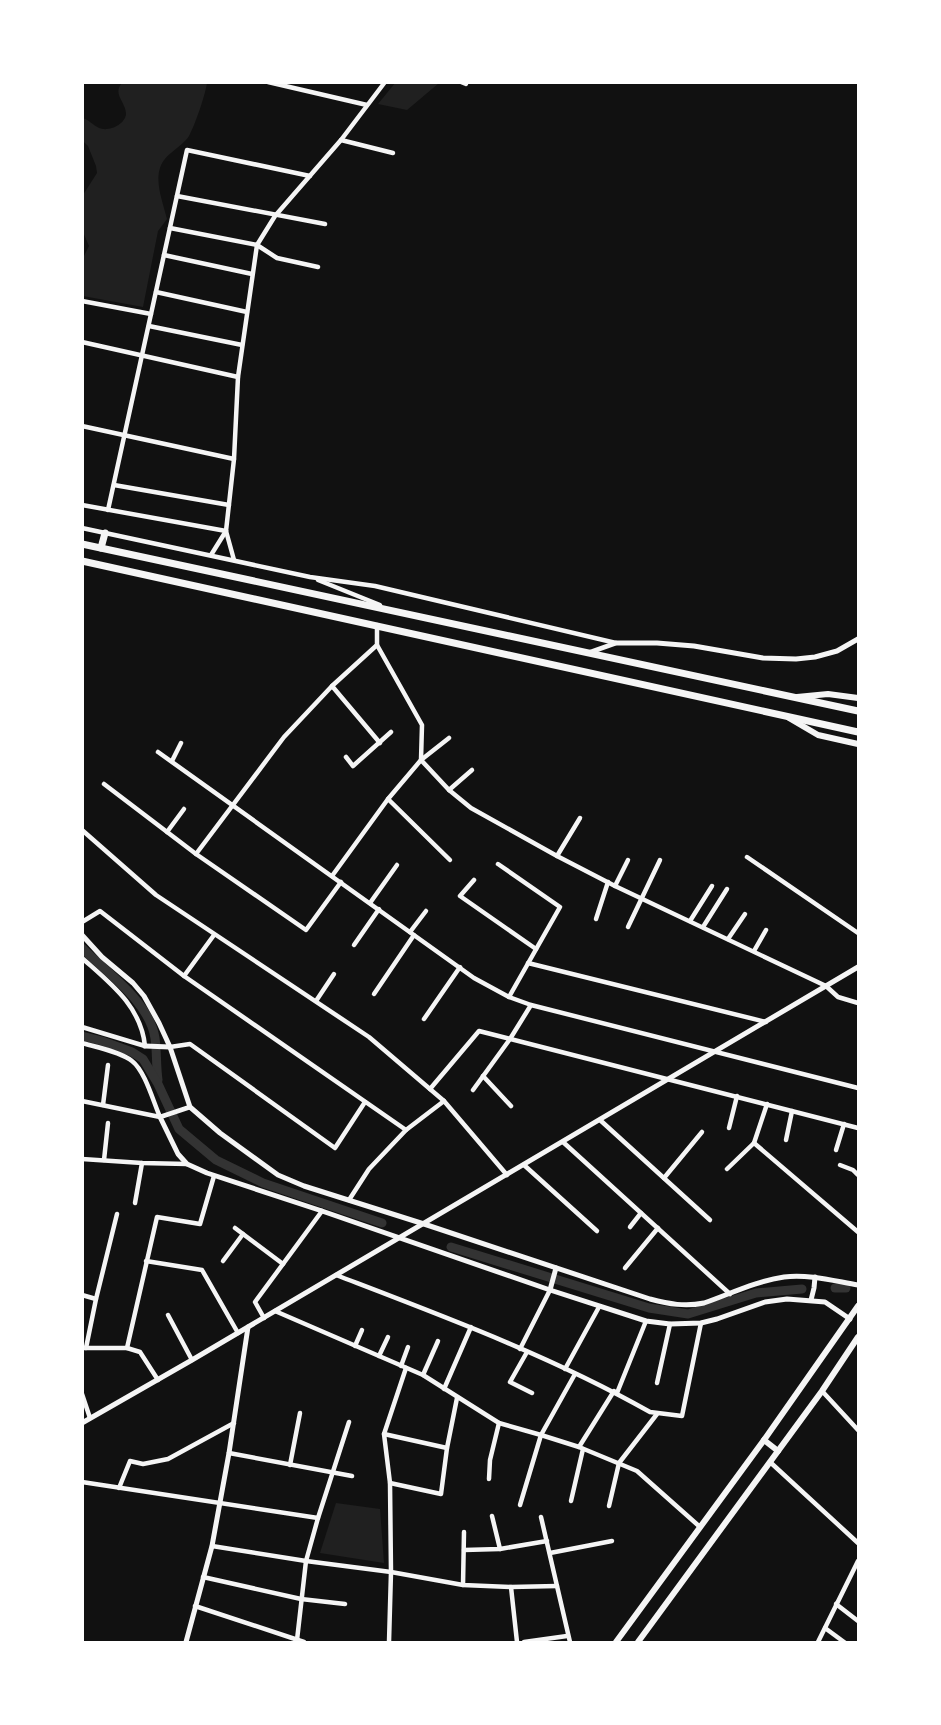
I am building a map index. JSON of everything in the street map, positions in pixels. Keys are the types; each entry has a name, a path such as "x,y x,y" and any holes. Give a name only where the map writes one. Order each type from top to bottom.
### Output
{"highway":[{"path":"101,548 105,533"},
{"path":"82,544 858,711"},
{"path":"82,561 858,732"}],"main road":[{"path":"792,697 828,693 858,698"},
{"path":"786,716 818,735 858,744"},
{"path":"615,1642 764,1440 858,1306"},
{"path":"638,1642 822,1391 858,1337"},
{"path":"764,1440 778,1451"}],"street":[{"path":"268,82 368,105"},
{"path":"234,560 226,531 234,459 238,377 257,245 275,216 341,140 385,82"},
{"path":"341,140 393,153"},
{"path":"108,510 187,150 310,176"},
{"path":"177,196 325,224"},
{"path":"170,228 257,245 277,258 318,267"},
{"path":"164,255 252,274"},
{"path":"156,292 246,312"},
{"path":"82,301 151,314"},
{"path":"149,326 242,345"},
{"path":"82,342 238,377"},
{"path":"82,426 234,459"},
{"path":"114,485 229,505"},
{"path":"82,505 226,531"},
{"path":"82,528 310,577 375,586 616,643 694,646 763,658 796,659 837,651 858,639"},
{"path":"211,555 226,531"},
{"path":"310,577 395,612"},
{"path":"377,625 377,645 423,725 421,760 449,790 471,808 615,886 826,986 838,997 858,1003"},
{"path":"587,653 616,643"},
{"path":"196,854 284,737 332,686 377,645"},
{"path":"332,686 380,743"},
{"path":"346,757 353,766 391,732"},
{"path":"332,876 388,799 421,760 449,738"},
{"path":"172,761 181,743"},
{"path":"158,752 474,978 509,997 531,1005 858,1088"},
{"path":"449,790 472,770"},
{"path":"104,784 196,854 306,930 341,882"},
{"path":"388,799 450,860"},
{"path":"167,832 184,809"},
{"path":"557,856 580,818"},
{"path":"82,830 156,895 369,1037 444,1101 507,1174"},
{"path":"747,857 858,933"},
{"path":"615,886 628,860"},
{"path":"628,927 660,860"},
{"path":"498,864 560,907 509,997"},
{"path":"370,903 397,865"},
{"path":"474,880 460,896 536,949"},
{"path":"596,919 608,882"},
{"path":"690,921 712,886"},
{"path":"703,927 727,889"},
{"path":"354,945 379,909"},
{"path":"82,922 100,911 184,976 406,1130"},
{"path":"374,994 426,911"},
{"path":"728,939 745,914"},
{"path":"754,951 766,930"},
{"path":"82,935 102,957 133,982 144,996 170,1047 190,1107 220,1133 278,1175 304,1186 673,1305 693,1305 764,1281 786,1277 815,1277 858,1285"},
{"path":"184,976 214,935"},
{"path":"82,958 124,997 139,1019 145,1046"},
{"path":"528,963 766,1022"},
{"path":"424,1019 460,967"},
{"path":"82,1423 858,967"},
{"path":"316,1001 334,974"},
{"path":"473,1090 510,1039 531,1005"},
{"path":"82,1027 145,1046 170,1047 190,1044 335,1148 365,1102"},
{"path":"430,1089 479,1031 858,1128"},
{"path":"82,1043 133,1061 143,1078 169,1138 187,1164"},
{"path":"103,1105 108,1065"},
{"path":"483,1076 511,1106"},
{"path":"729,1128 737,1096"},
{"path":"82,1101 160,1117 190,1107"},
{"path":"349,1200 369,1169 406,1130 444,1101"},
{"path":"727,1169 754,1143 767,1104"},
{"path":"786,1140 792,1111"},
{"path":"600,1120 710,1220"},
{"path":"104,1160 108,1123"},
{"path":"836,1150 844,1124"},
{"path":"664,1178 702,1132"},
{"path":"563,1142 730,1294"},
{"path":"754,1143 858,1232"},
{"path":"82,1159 187,1164 214,1176 646,1321 670,1324 701,1323 765,1302 787,1299 825,1302 850,1319"},
{"path":"135,1203 142,1163"},
{"path":"524,1165 597,1231"},
{"path":"840,1165 853,1170 858,1175"},
{"path":"127,1348 157,1217 200,1224 214,1176"},
{"path":"264,1318 255,1302 322,1211"},
{"path":"630,1227 641,1213"},
{"path":"117,1214 84,1348 127,1348 141,1352 158,1380"},
{"path":"235,1228 283,1264"},
{"path":"625,1268 658,1228"},
{"path":"223,1262 243,1234"},
{"path":"146,1261 201,1270 238,1333"},
{"path":"520,1349 550,1290 556,1268"},
{"path":"336,1275 471,1327 616,1392 657,1414 682,1416 701,1323"},
{"path":"811,1300 815,1277"},
{"path":"82,1295 96,1299"},
{"path":"565,1369 598,1306"},
{"path":"275,1311 423,1375 499,1423 541,1434 637,1471 700,1527"},
{"path":"168,1316 192,1360"},
{"path":"571,1501 581,1448 616,1392 646,1321"},
{"path":"657,1383 670,1324"},
{"path":"186,1642 212,1546 248,1327"},
{"path":"444,1389 471,1327"},
{"path":"355,1346 362,1330"},
{"path":"379,1356 388,1337"},
{"path":"423,1375 438,1341"},
{"path":"389,1642 390,1483 384,1434 408,1347"},
{"path":"527,1352 510,1382 532,1393"},
{"path":"520,1505 541,1434 575,1374"},
{"path":"822,1391 858,1430"},
{"path":"82,1394 90,1418"},
{"path":"390,1483 441,1494 457,1398"},
{"path":"290,1465 300,1413"},
{"path":"609,1506 619,1463 657,1414"},
{"path":"297,1640 306,1561 349,1422"},
{"path":"119,1488 130,1461 143,1464 168,1459 234,1423"},
{"path":"489,1479 490,1460 499,1423"},
{"path":"384,1434 447,1448"},
{"path":"229,1453 352,1476"},
{"path":"770,1462 858,1543"},
{"path":"82,1482 318,1518"},
{"path":"492,1516 500,1549"},
{"path":"541,1517 570,1642"},
{"path":"463,1586 464,1532"},
{"path":"464,1550 500,1549 547,1541"},
{"path":"549,1553 612,1541"},
{"path":"212,1546 391,1572 463,1586 557,1586"},
{"path":"818,1642 858,1561"},
{"path":"203,1577 301,1599 345,1604"},
{"path":"511,1587 517,1642"},
{"path":"836,1604 858,1622"},
{"path":"195,1606 303,1642"},
{"path":"825,1628 844,1642"},
{"path":"524,1642 567,1636"}],"shaded area":[{"path":"396,82 439,83 407,110 378,104"},
{"path":"122,83 207,83 200,110 189,136 166,158 160,168 159,187 167,219 158,231 143,307 83,296 83,258 89,246 83,232 83,195 97,173 88,146 83,141 83,118 103,129 111,128 123,121 126,114 118,91"},
{"path":"336,1503 380,1509 384,1563 320,1553"}],"waterway":[{"path":"82,948 126,988 145,1012 155,1038 158,1080"},
{"path":"82,1036 132,1052 143,1059 158,1084 179,1129 216,1160 263,1183 382,1223"},
{"path":"451,1247 649,1308 688,1314 756,1293 802,1289"},
{"path":"835,1288 846,1288"}]}
